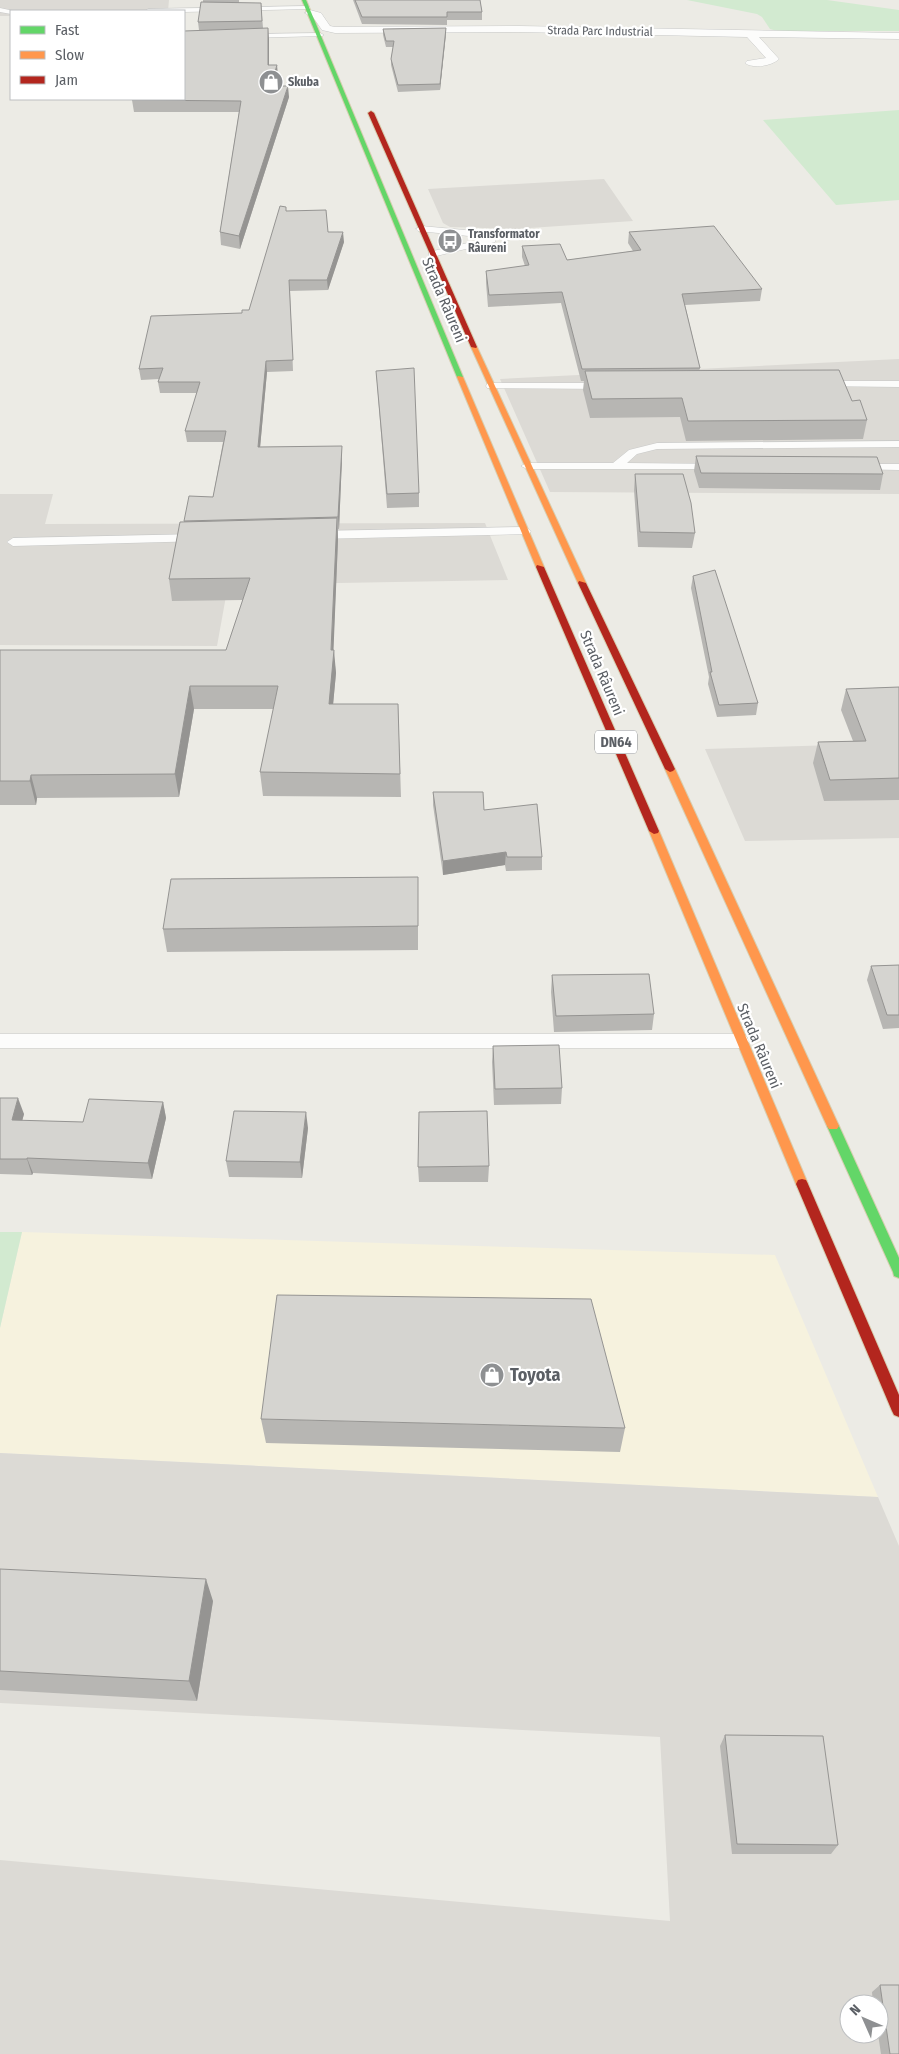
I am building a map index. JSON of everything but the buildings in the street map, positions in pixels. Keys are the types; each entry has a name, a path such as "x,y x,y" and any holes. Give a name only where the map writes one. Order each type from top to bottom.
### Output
{"main road":[{"name":"Strada Râureni","path":"307,7 525,531 706,953 740,1041 899,1411"},
{"path":"324,7 336,34"},
{"name":"Strada Râureni","path":"366,101 490,386 695,823 899,1272"}],"street":[{"path":"307,7 318,15 326,28 336,34"},
{"name":"Strada Parc Industrial","path":"336,34 519,29 899,36"},
{"path":"327,52 332,46 326,33 336,34"},
{"path":"751,34 773,59 751,63"}],"lane":[{"path":"185,10 307,7"},
{"path":"242,36 320,35"},
{"path":"421,229 508,237 432,254"},
{"path":"809,384 899,384"},
{"path":"490,386 620,386"},
{"path":"617,465 633,452 657,446 899,444"},
{"path":"527,466 734,466"},
{"path":"841,467 899,468"},
{"path":"299,536 525,531"},
{"path":"13,542 210,538"},
{"path":"0,1041 740,1041"}],"shaded area":[{"path":"0,0 169,0 168,10 10,10 10,16 0,16"},
{"path":"604,179 633,221 515,229 450,227 443,223 428,189"},
{"path":"899,359 899,494 550,492 500,379"},
{"path":"0,494 53,494 45,524 485,523 508,580 228,585 217,646 0,645"},
{"path":"899,743 899,838 745,841 705,749"},
{"path":"22,1232 775,1255 878,1497 0,1453 0,1328"},
{"path":"0,1453 878,1497 899,1546 899,2054 0,2054 0,1860 670,1921 660,1737 0,1703"}],"green space":[{"path":"687,0 827,0 899,10 899,31 777,31 770,29 762,17 757,14"},
{"path":"899,110 899,200 836,205 763,120"},
{"path":"0,1232 22,1232 0,1328"}],"traffic: fast":[{"path":"304,0 460,377"},
{"path":"833,1126 899,1272"}],"traffic: slow":[{"path":"474,347 582,583"},
{"path":"460,377 540,567"},
{"path":"670,769 833,1126"},
{"path":"654,831 802,1184"}],"traffic: jam":[{"path":"371,113 474,347"},
{"path":"540,567 654,831"},
{"path":"582,583 670,769"},
{"path":"802,1184 899,1411"}],"place":[{"name":"Skuba","path":"271,82"},
{"name":"Transformator Râureni","path":"450,241"},
{"name":"Toyota","path":"492,1375"}]}
